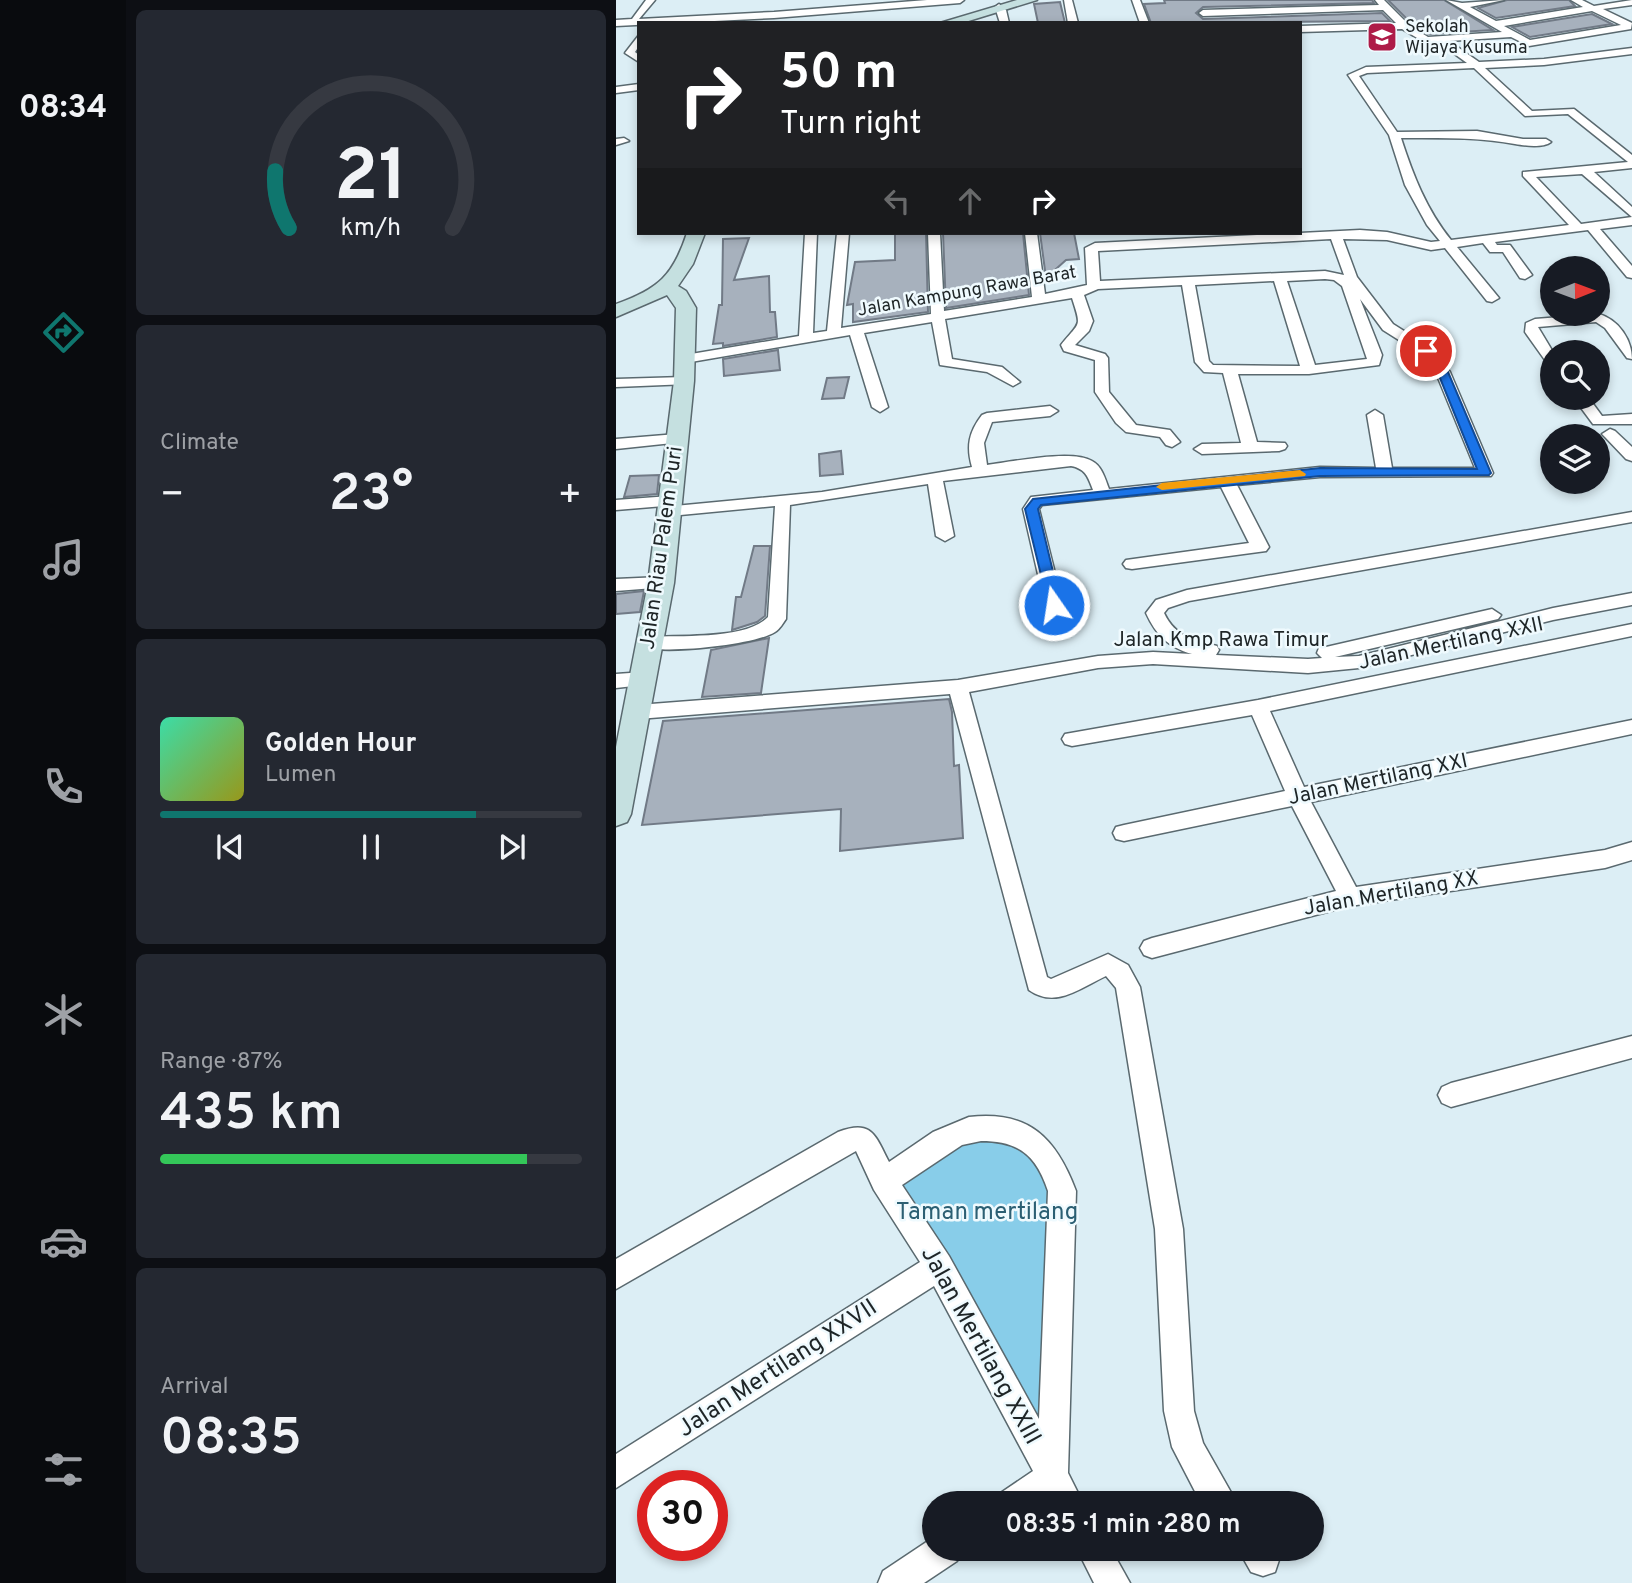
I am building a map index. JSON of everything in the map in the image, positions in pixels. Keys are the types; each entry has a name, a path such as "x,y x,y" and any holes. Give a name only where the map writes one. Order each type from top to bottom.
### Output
{"street":[{"path":"635,19 651,0"},
{"path":"664,21 782,14 872,3 960,0"},
{"path":"953,21 1031,0"},
{"path":"1068,0 1073,21"},
{"path":"1136,0 1144,21"},
{"path":"1196,0 1205,18 1383,3 1419,38 1442,41 1514,34"},
{"path":"1451,0 1526,42 1537,43 1631,26 1574,0"},
{"path":"1451,0 1452,8 1495,46"},
{"path":"1461,6 1500,0"},
{"path":"1497,24 1632,2"},
{"path":"701,18 709,7"},
{"path":"999,7 1005,21"},
{"path":"616,23 637,22"},
{"path":"1302,29 1405,26"},
{"path":"637,41 630,53 637,58"},
{"path":"1442,41 1475,64 1535,119 1550,150 1565,172"},
{"path":"1492,298 1433,225 1411,185 1394,135 1354,73 1544,62 1632,51"},
{"path":"616,61 637,58"},
{"path":"616,90 637,87"},
{"path":"1529,114 1570,111 1632,163"},
{"path":"1394,135 1477,134 1550,150"},
{"path":"1632,163 1565,172 1527,173 1588,228 1632,274"},
{"path":"1585,170 1632,213"},
{"name":"Jalan Kampung Rawa Barat","path":"1302,232 1372,234 1431,246 1632,221"},
{"path":"1588,228 1632,228"},
{"path":"616,311 668,287 687,262 695,235"},
{"path":"806,339 811,235"},
{"path":"834,335 843,235"},
{"path":"934,235 938,318 945,362 992,367 1002,371 1013,382"},
{"path":"1031,235 1039,299"},
{"name":"Jalan Kampung Rawa Barat","path":"616,383 685,370 806,339 1077,293 1094,285 1091,248 1116,239 1222,235"},
{"path":"1054,605 1031,509 1033,504 1044,499 1320,472 1385,471 1477,475 1485,471 1443,372 1426,351 1388,327 1351,277 1336,235"},
{"path":"1486,239 1494,249 1506,248 1525,275"},
{"path":"1094,285 1325,275 1348,284 1375,355 1374,362 1309,370 1209,369 1202,362 1188,282"},
{"path":"1279,277 1309,370"},
{"name":"Jalan Riau Palem Puri","path":"617,805 624,738 638,712 661,583 685,370 686,308 679,295 668,287"},
{"path":"1077,293 1086,321 1084,328 1068,345 1069,348 1100,357 1103,361 1102,392 1125,424 1131,429 1165,433 1172,442"},
{"path":"1540,343 1532,332 1531,326 1535,323 1598,318 1609,324 1632,355"},
{"path":"856,331 880,407"},
{"path":"1230,371 1250,446"},
{"path":"1590,410 1598,421 1632,419"},
{"path":"981,470 976,458 976,443 978,429 987,418 1050,411"},
{"path":"1375,415 1385,471"},
{"path":"1610,434 1632,456"},
{"path":"616,444 677,439"},
{"path":"1202,449 1279,446"},
{"path":"616,505 670,506 823,493 935,479 981,470 1071,461 1086,464 1094,472 1102,493"},
{"path":"935,479 945,536"},
{"path":"1132,564 1260,547 1226,480"},
{"path":"650,643 744,636 765,632 774,626 777,619 783,507"},
{"path":"1632,517 1187,596 1162,604 1155,613 1166,635 1193,649 1316,654 1632,586"},
{"path":"616,585 661,583"},
{"name":"Jalan Kmp Rawa Timur","path":"638,712 958,687 1098,662 1140,659 1308,666 1359,662 1553,614 1632,599"},
{"name":"Jalan Mertilang XXII","path":"1072,739 1258,707 1632,630"},
{"path":"616,681 644,679"},
{"path":"958,687 1037,983 1046,989 1053,989 1108,964 1120,972 1128,987 1169,1229 1179,1411 1188,1447 1212,1491"},
{"path":"1258,707 1298,797 1350,897"},
{"name":"Jalan Mertilang XXI","path":"1124,832 1632,727"},
{"name":"Jalan Mertilang XX","path":"1152,948 1350,897 1605,859 1632,850"},
{"path":"1605,859 1632,861"},
{"path":"1451,1095 1632,1047"},
{"name":"Jalan Mertilang XXIII","path":"884,1181 960,1132 980,1128 1013,1129 1034,1142 1056,1170 1062,1191 1059,1490"},
{"name":"Jalan Mertilang XXIII","path":"616,1275 853,1138 865,1142 884,1181 939,1266 1059,1490"},
{"name":"Jalan Mertilang XXVII","path":"616,1472 939,1266"},
{"path":"895,1583 927,1561"},
{"path":"1100,1561 1113,1583"}],"green space":[{"name":"Taman mertilang","path":"980,1128 1034,1142 1062,1191 1052,1477 884,1181"}],"building":[{"path":"1164,0 1372,0 1374,3 1203,7 1196,13 1203,19 1382,13 1390,21 1150,21 1144,4 1165,3"},
{"path":"1388,0 1444,0 1493,30 1427,34 1412,24"},
{"path":"1507,0 1569,0 1575,6 1496,18 1478,8"},
{"path":"1060,2 1065,21 1038,21 1034,4"},
{"path":"1592,14 1612,24 1530,37 1512,27"},
{"path":"895,235 926,235 928,312 853,322 853,304 847,305 855,262 895,260"},
{"path":"943,235 1023,235 1029,295 946,308"},
{"path":"1040,235 1074,235 1079,259 1066,260 1046,278"},
{"path":"749,238 734,280 769,276 770,312 775,312 777,337 723,346 723,343 713,344 719,305 722,305 723,239"},
{"path":"778,350 780,370 724,376 723,359"},
{"path":"849,377 844,398 822,399 827,378"},
{"path":"841,451 843,474 820,476 819,454"},
{"path":"659,475 657,494 624,497 630,476"},
{"path":"754,546 770,546 765,616 757,622 732,630 736,597 741,597"},
{"path":"644,591 640,612 616,614 616,594"},
{"path":"769,638 761,693 702,697 711,650"},
{"path":"949,699 954,766 959,765 963,838 840,851 841,809 642,825 663,721"}],"slow traffic":[{"path":"1162,487 1300,474"}],"place":[{"name":"Sekolah Wijaya Kusuma","path":"1382,37"}],"route":[{"path":"1054,605 1031,509 1037,501 1320,472 1368,470 1477,475 1485,473 1443,372 1426,351"}]}
